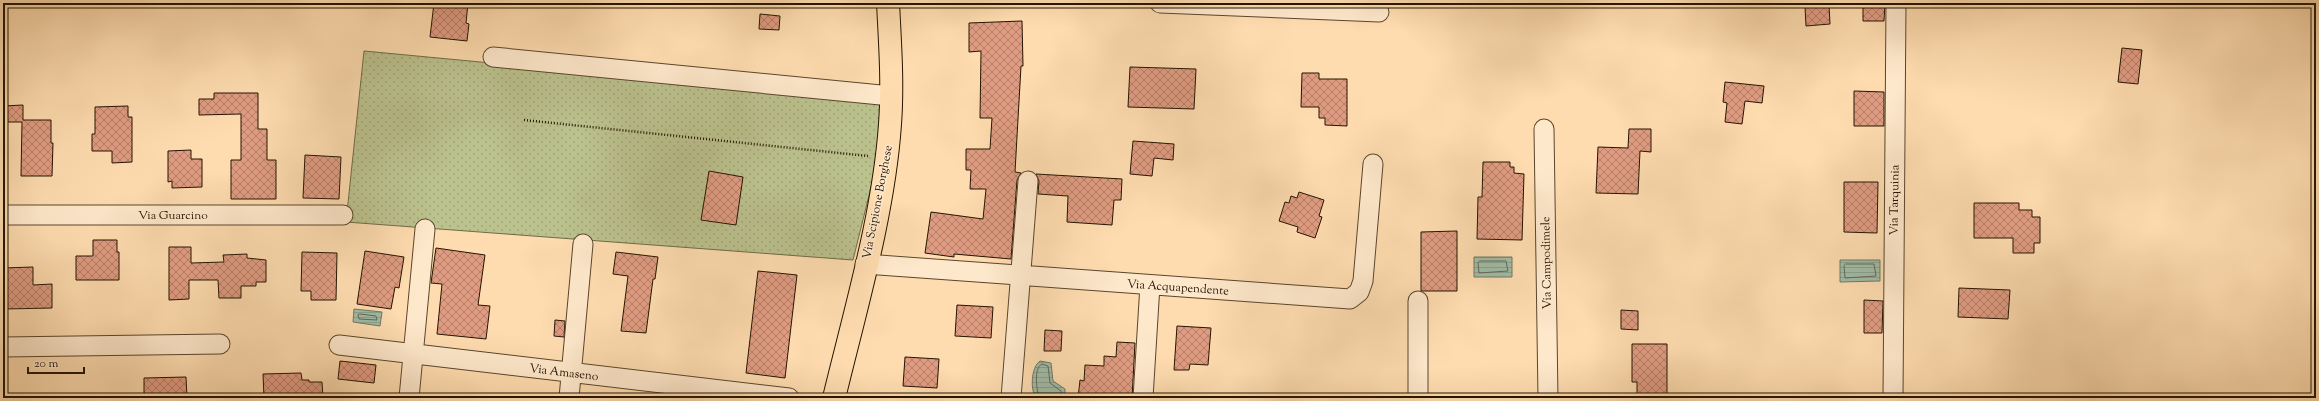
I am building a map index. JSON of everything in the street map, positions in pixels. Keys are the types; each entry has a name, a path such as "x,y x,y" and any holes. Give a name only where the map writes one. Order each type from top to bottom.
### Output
{"main road":[{"name":"Via Scipione Borghese","path":"834,398 866,264 886,158 891,96 888,3"}],"street":[{"path":"1160,3 1380,12"},
{"name":"Via Tarquinia","path":"1893,398 1896,3"},
{"path":"493,57 891,96"},
{"name":"Via Campodimele","path":"1544,129 1548,398"},
{"name":"Via Acquapendente","path":"866,264 1350,299 1358,292 1364,281 1373,164"},
{"path":"1011,398 1028,181"},
{"name":"Via Guarcino","path":"3,214 343,215"},
{"path":"409,398 425,229"},
{"path":"569,398 584,244"},
{"path":"1143,398 1150,285"},
{"path":"1418,301 1418,398"},
{"path":"3,346 220,344"},
{"name":"Via Amaseno","path":"339,345 571,372 724,394 789,398"}],"path":[{"path":"524,120 886,158"}],"green space":[{"path":"364,51 883,100 877,163 853,260 346,222"}],"water":[{"path":"1474,257 1512,257 1512,277 1474,277"},
{"path":"1840,260 1880,260 1880,281 1840,282"},
{"path":"354,309 382,312 380,326 353,322"},
{"path":"1040,361 1051,363 1053,381 1065,389 1065,398 1036,398 1033,390 1032,379 1035,368"}],"building":[{"path":"434,3 468,3 466,23 469,24 467,41 430,37"},
{"path":"1863,3 1885,3 1884,21 1863,21"},
{"path":"1829,5 1830,24 1806,26 1805,7"},
{"path":"760,14 780,16 779,30 759,29"},
{"path":"1022,21 1023,66 1021,66 1015,172 1021,173 1017,180 1011,259 954,254 954,257 925,253 931,212 983,219 986,189 970,189 971,170 966,170 966,149 990,149 992,118 980,118 981,51 969,52 969,23"},
{"path":"2122,48 2142,50 2138,84 2118,82"},
{"path":"1130,67 1196,69 1194,109 1128,107"},
{"path":"1302,73 1319,73 1319,79 1347,79 1347,126 1325,125 1325,118 1319,118 1319,107 1301,107"},
{"path":"1725,82 1764,86 1762,103 1745,101 1742,124 1725,122 1727,103 1723,102"},
{"path":"1854,91 1884,92 1884,126 1854,126"},
{"path":"214,93 258,93 258,129 267,129 267,160 276,160 276,199 231,199 231,160 241,160 241,114 199,115 199,99 214,99"},
{"path":"23,105 23,120 51,120 51,143 53,143 52,176 21,176 22,122 3,122 3,106"},
{"path":"128,106 128,117 132,117 132,162 112,163 112,151 92,151 92,134 95,134 95,107"},
{"path":"1629,129 1651,129 1651,152 1640,151 1638,194 1596,193 1598,147 1628,148"},
{"path":"1133,141 1174,144 1173,160 1154,158 1152,176 1130,174"},
{"path":"191,150 191,159 202,159 202,187 172,188 172,181 168,182 168,151"},
{"path":"305,155 341,157 339,199 303,198"},
{"path":"1483,162 1510,162 1510,167 1514,167 1514,173 1524,174 1522,240 1477,239 1478,197 1482,197"},
{"path":"709,171 743,177 736,225 701,220"},
{"path":"1036,174 1122,179 1121,200 1114,200 1112,225 1067,222 1068,196 1038,194 1039,181"},
{"path":"1844,182 1878,182 1877,233 1844,232"},
{"path":"1299,192 1324,200 1319,216 1322,217 1315,238 1297,232 1298,227 1279,221 1285,202 1289,203 1291,196 1297,198"},
{"path":"1974,203 2019,203 2019,210 2032,210 2032,217 2040,217 2040,243 2034,243 2034,253 2013,253 2013,238 1974,238"},
{"path":"1457,231 1457,291 1421,291 1421,232"},
{"path":"93,240 117,240 117,252 119,252 119,280 76,280 76,256 93,256"},
{"path":"169,247 191,247 191,263 224,262 223,255 247,254 247,258 266,260 266,282 256,282 256,286 241,286 241,298 219,298 218,280 189,280 189,299 169,300"},
{"path":"436,248 485,255 478,305 490,306 486,339 437,334 442,284 431,283"},
{"path":"365,251 404,257 399,288 395,287 391,309 357,304"},
{"path":"302,252 337,253 336,300 311,300 311,291 301,291"},
{"path":"616,252 658,257 655,279 653,279 646,333 621,331 628,276 613,274"},
{"path":"33,267 33,285 52,284 52,308 5,309 3,268"},
{"path":"758,271 797,275 785,378 746,373"},
{"path":"1959,288 2010,290 2008,319 1958,317"},
{"path":"1864,300 1883,301 1882,333 1864,333"},
{"path":"957,305 993,307 991,338 955,336"},
{"path":"1621,310 1638,311 1638,330 1621,329"},
{"path":"555,320 565,321 564,337 554,336"},
{"path":"1177,326 1211,328 1208,365 1190,364 1189,370 1174,370"},
{"path":"1045,330 1062,331 1061,351 1044,351"},
{"path":"1117,342 1135,343 1132,398 1078,398 1080,380 1084,381 1085,365 1104,366 1104,356 1116,357"},
{"path":"1632,344 1667,344 1667,398 1637,398 1637,382 1632,382"},
{"path":"905,357 939,359 937,388 903,386"},
{"path":"340,361 376,365 374,383 338,379"},
{"path":"301,373 302,380 309,380 309,382 322,382 323,398 264,398 263,374"},
{"path":"186,377 187,398 144,398 144,378"}]}
